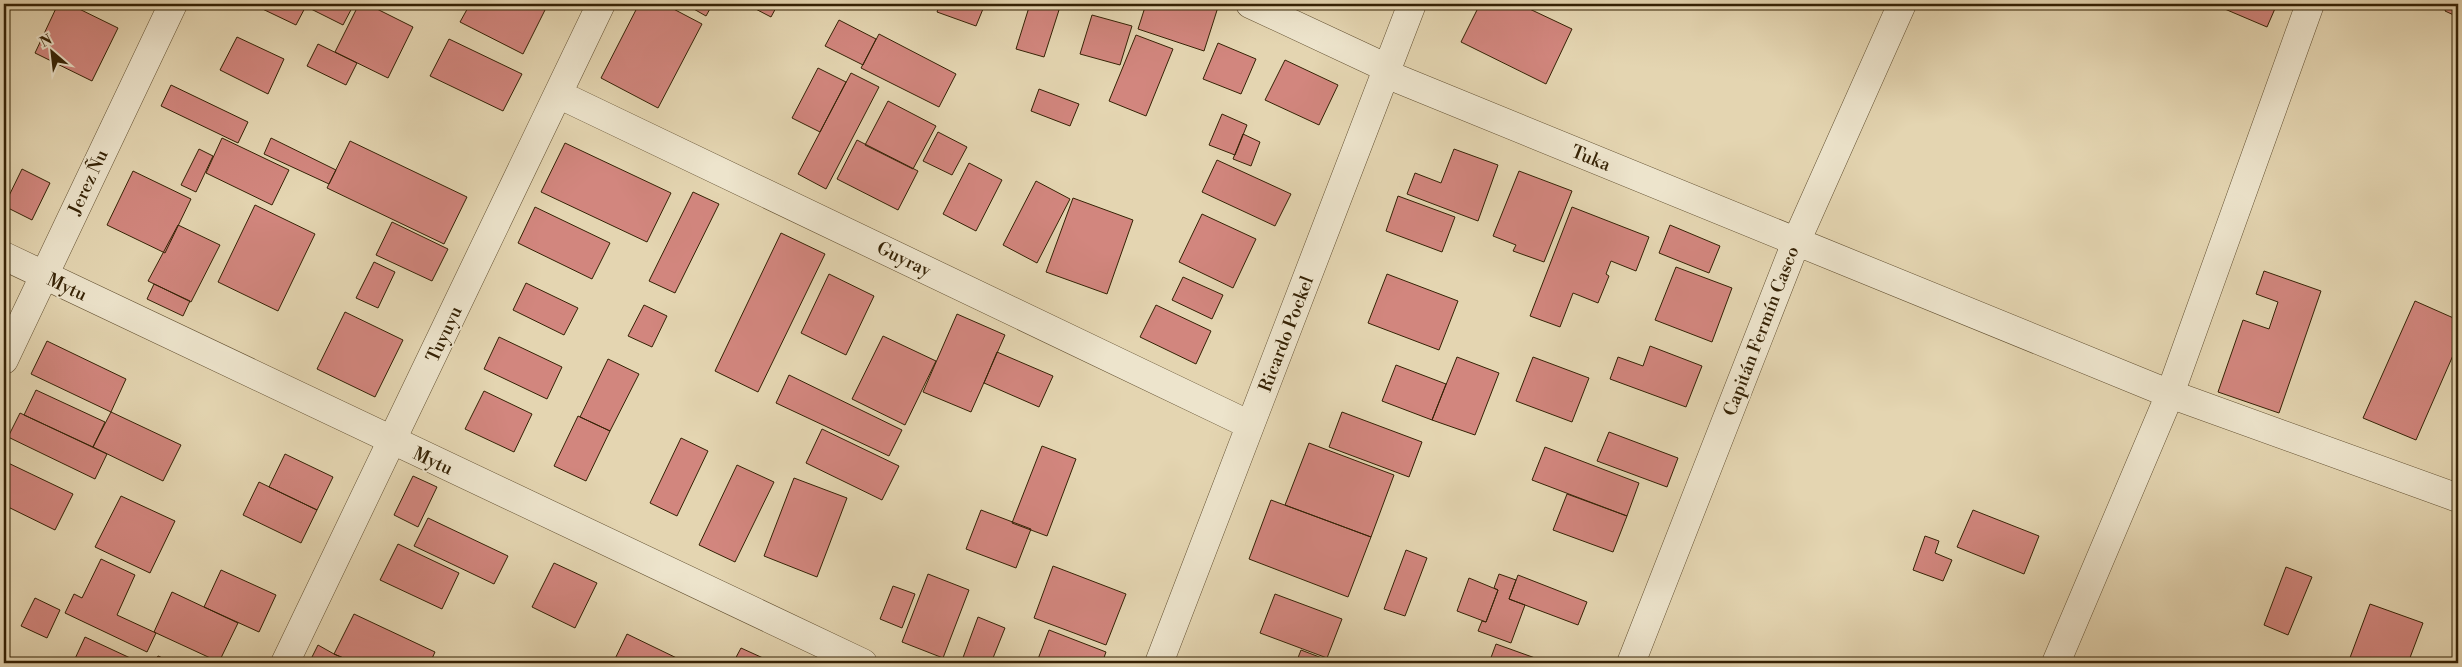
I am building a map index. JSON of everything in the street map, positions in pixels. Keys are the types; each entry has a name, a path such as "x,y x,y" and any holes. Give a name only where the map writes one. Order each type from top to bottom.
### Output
{"street":[{"name":"Jerez Ñu","path":"4,360 173,4"},
{"name":"Tuyuyu","path":"285,663 393,442 601,4"},
{"name":"Tuka","path":"1250,4 1386,71 1796,242 2170,394 2458,498"},
{"name":"Ricardo Pockel","path":"1159,663 1412,4"},
{"name":"Capitán Fermín Casco","path":"1630,663 1796,242 1902,4"},
{"path":"2056,663 2170,394 2310,4"},
{"name":"Guyray","path":"558,94 1250,425"},
{"name":"Mytu","path":"4,256 393,442 863,663"}],"building":[{"path":"58,4 69,4 118,28 92,81 35,53"},
{"path":"252,4 307,4 296,25"},
{"path":"313,4 354,4 343,25 311,9"},
{"path":"359,4 367,4 413,27 388,78 335,52"},
{"path":"470,4 548,4 523,54 460,22"},
{"path":"639,4 664,4 702,24 658,108 601,78"},
{"path":"685,4 705,4 711,7 706,16"},
{"path":"746,4 778,4 771,17"},
{"path":"940,4 985,4 976,26 937,12"},
{"path":"1030,4 1041,4 1059,10 1044,57 1016,49"},
{"path":"1146,4 1219,4 1204,51 1138,29"},
{"path":"1480,4 1519,4 1572,29 1546,84 1461,42"},
{"path":"2213,4 2277,4 2267,27"},
{"path":"2448,4 2458,4 2458,17 2445,11"},
{"path":"1092,15 1132,26 1120,65 1080,54"},
{"path":"839,20 876,39 863,65 825,46"},
{"path":"879,34 956,74 939,107 861,68"},
{"path":"1136,35 1173,49 1146,116 1109,101"},
{"path":"237,37 284,59 268,94 220,70"},
{"path":"449,39 522,74 503,111 430,76"},
{"path":"1218,43 1256,59 1241,94 1203,79"},
{"path":"318,44 357,63 346,85 307,66"},
{"path":"1285,60 1338,85 1319,125 1265,100"},
{"path":"818,68 846,82 820,132 792,118"},
{"path":"851,73 879,87 826,189 798,174"},
{"path":"171,85 248,122 238,143 161,106"},
{"path":"1039,89 1079,104 1070,126 1031,111"},
{"path":"888,101 936,126 913,169 865,145"},
{"path":"1222,114 1247,125 1235,155 1209,145"},
{"path":"938,132 967,147 952,175 923,161"},
{"path":"1243,134 1260,142 1251,166 1233,159"},
{"path":"222,138 289,170 272,205 206,173"},
{"path":"271,138 336,170 329,184 264,154"},
{"path":"857,140 918,171 898,210 837,179"},
{"path":"350,141 467,197 444,244 327,188"},
{"path":"565,143 671,193 647,242 541,192"},
{"path":"199,149 213,156 196,192 181,185"},
{"path":"1454,149 1498,165 1478,221 1407,194 1415,173 1441,183"},
{"path":"1217,160 1291,194 1275,226 1202,192"},
{"path":"969,163 1002,180 976,231 943,214"},
{"path":"22,169 50,183 32,220 4,206"},
{"path":"133,171 191,199 165,253 107,225"},
{"path":"1519,171 1572,191 1544,262 1513,251 1516,245 1493,236"},
{"path":"1036,181 1070,199 1037,263 1003,245"},
{"path":"693,192 719,204 675,293 649,281"},
{"path":"1398,196 1455,217 1442,252 1386,231"},
{"path":"1073,198 1133,220 1107,294 1046,272"},
{"path":"255,205 315,234 278,311 218,282"},
{"path":"535,207 610,243 592,279 518,243"},
{"path":"1572,207 1649,237 1636,271 1611,261 1606,274 1609,276 1598,303 1573,293 1560,327 1530,316"},
{"path":"1202,214 1256,239 1233,288 1179,262"},
{"path":"392,222 448,249 432,281 376,255"},
{"path":"178,225 220,245 191,302 148,281"},
{"path":"1670,225 1720,246 1709,273 1659,253"},
{"path":"781,233 825,254 758,392 715,371"},
{"path":"374,262 395,272 378,308 356,298"},
{"path":"1676,267 1732,288 1712,342 1655,320"},
{"path":"2264,271 2321,291 2279,413 2218,392 2243,320 2269,329 2278,302 2256,294"},
{"path":"829,274 874,296 846,355 801,333"},
{"path":"1387,274 1458,301 1439,350 1368,323"},
{"path":"1183,277 1223,295 1212,319 1172,300"},
{"path":"526,283 578,308 564,335 513,310"},
{"path":"154,284 190,301 183,316 147,299"},
{"path":"2415,301 2458,320 2458,344 2416,440 2363,418"},
{"path":"644,305 667,316 652,347 628,336"},
{"path":"1156,305 1211,331 1196,364 1140,337"},
{"path":"345,312 403,340 375,397 317,369"},
{"path":"957,314 1005,335 971,412 923,392"},
{"path":"883,336 936,361 905,425 852,399"},
{"path":"499,337 562,367 547,399 484,369"},
{"path":"47,341 126,379 111,412 31,374"},
{"path":"1650,346 1702,366 1686,407 1610,379 1618,357 1643,366"},
{"path":"997,352 1053,376 1039,407 984,383"},
{"path":"1457,357 1499,373 1475,435 1432,420"},
{"path":"1533,357 1589,378 1572,422 1516,401"},
{"path":"608,359 639,374 610,431 580,417"},
{"path":"1396,365 1446,384 1432,420 1382,401"},
{"path":"789,375 902,430 889,456 776,403"},
{"path":"36,390 105,422 93,447 24,415"},
{"path":"484,391 532,414 514,452 465,429"},
{"path":"111,412 181,445 163,481 93,447"},
{"path":"1342,412 1422,442 1409,477 1329,447"},
{"path":"20,413 107,454 95,479 8,437"},
{"path":"578,416 610,431 586,481 554,466"},
{"path":"822,429 899,466 882,500 806,463"},
{"path":"1609,432 1678,458 1667,487 1597,461"},
{"path":"681,438 708,451 677,516 650,503"},
{"path":"1309,443 1394,475 1371,537 1285,505"},
{"path":"1042,446 1076,459 1047,536 1012,523"},
{"path":"1545,447 1639,483 1627,516 1532,480"},
{"path":"285,454 333,477 317,510 269,487"},
{"path":"4,461 73,494 55,530 4,505"},
{"path":"737,465 774,482 735,562 699,545"},
{"path":"413,476 437,487 418,527 394,515"},
{"path":"794,478 847,498 817,577 764,556"},
{"path":"259,482 317,510 301,543 243,515"},
{"path":"1567,494 1627,516 1613,552 1553,530"},
{"path":"121,496 175,521 150,573 95,547"},
{"path":"1271,500 1371,537 1348,597 1249,559"},
{"path":"981,510 1031,529 1016,568 966,549"},
{"path":"1973,510 2039,536 2024,574 1957,547"},
{"path":"428,518 508,556 494,584 414,546"},
{"path":"1925,536 1939,541 1935,553 1952,560 1943,581 1913,570"},
{"path":"398,544 459,573 442,609 380,580"},
{"path":"1406,550 1427,558 1405,616 1384,609"},
{"path":"101,559 135,575 117,615 156,633 147,652 65,613 74,594 82,598"},
{"path":"554,563 597,583 575,628 532,607"},
{"path":"1053,566 1126,594 1106,645 1034,618"},
{"path":"2286,567 2312,577 2288,635 2264,625"},
{"path":"221,570 276,595 259,632 204,607"},
{"path":"928,574 969,590 943,658 902,642"},
{"path":"1499,574 1516,580 1509,599 1525,605 1511,643 1478,631 1482,621 1486,622 1498,590 1494,588"},
{"path":"1518,575 1587,602 1578,625 1509,599"},
{"path":"1469,578 1498,590 1486,622 1457,611"},
{"path":"893,586 915,594 902,628 880,619"},
{"path":"172,592 238,623 219,662 154,632"},
{"path":"1275,594 1342,619 1327,658 1260,633"},
{"path":"35,598 60,610 47,638 21,626"},
{"path":"2370,604 2423,623 2408,663 2348,663"},
{"path":"354,614 435,652 430,663 355,663 334,654"},
{"path":"978,617 1005,628 991,663 961,663"},
{"path":"1049,630 1106,652 1102,663 1050,663 1038,659"},
{"path":"627,634 687,663 613,663"},
{"path":"85,637 141,663 73,663"},
{"path":"1496,644 1549,663 1489,663"},
{"path":"318,645 334,654 355,663 309,663"},
{"path":"741,648 774,663 733,663"},
{"path":"1301,650 1335,663 1296,663"},
{"path":"158,656 174,663 154,663"}]}
